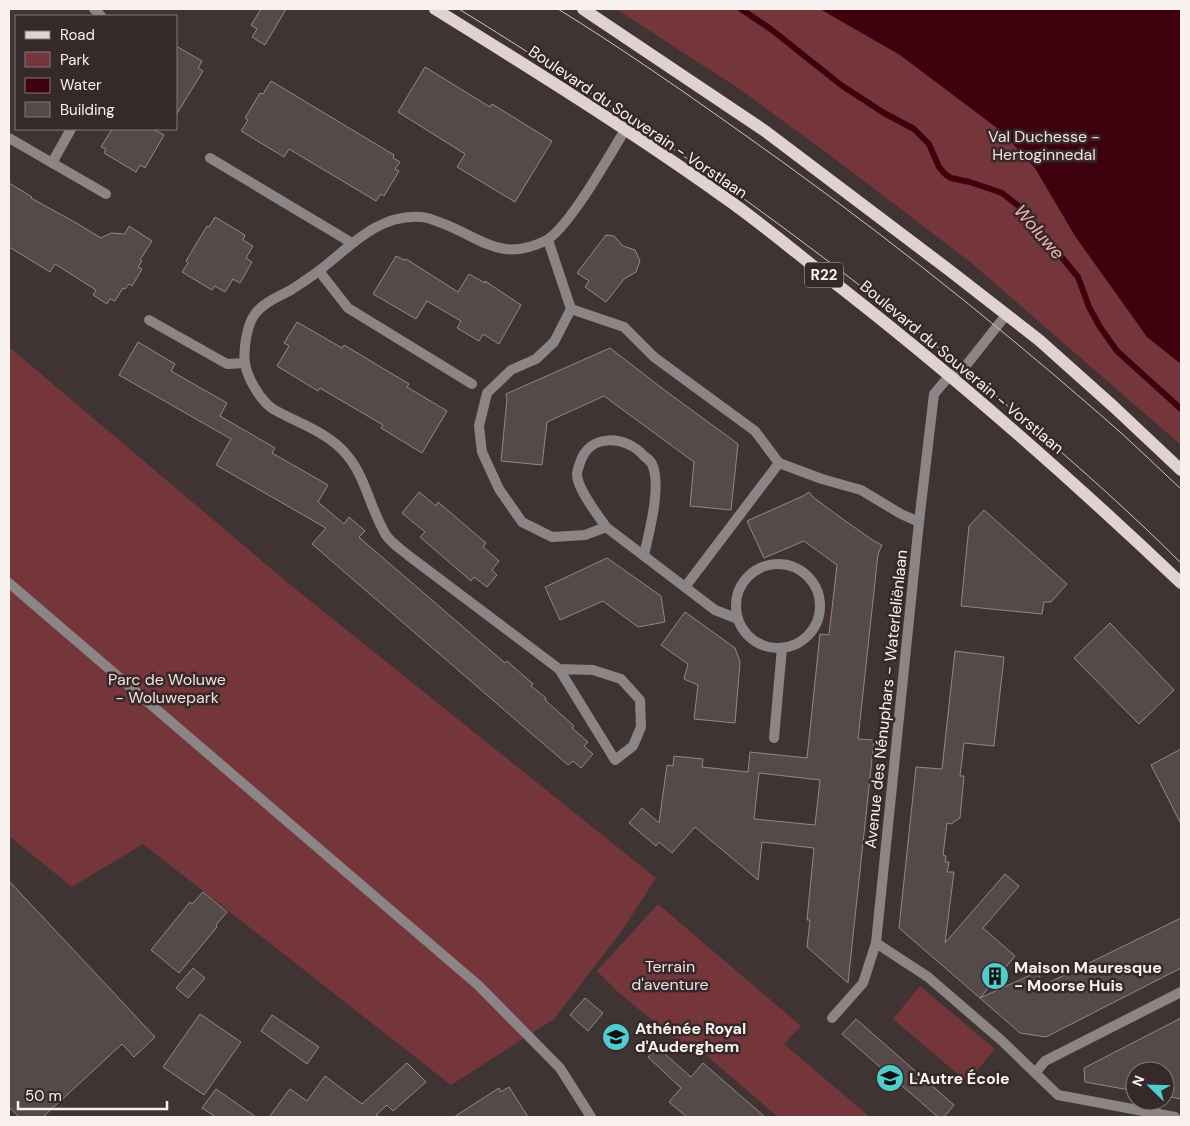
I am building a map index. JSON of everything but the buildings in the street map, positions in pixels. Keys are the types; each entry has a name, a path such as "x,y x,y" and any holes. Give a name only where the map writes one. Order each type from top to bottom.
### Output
{"main road":[{"name":"Boulevard du Souverain - Vorstlaan","path":"435,9 534,70 723,196 896,330 950,375 1096,503 1181,583"},
{"path":"583,9 765,131 1039,340 1181,470"}],"street":[{"path":"52,163 70,130"},
{"path":"559,669 593,670 621,679 640,700 641,727 633,746 615,760 559,669 409,556 386,535 358,472 345,453 326,437 271,407 254,388 245,363 247,334 255,315 270,300 291,290 319,271 352,242 376,226 397,218 422,217 450,226 485,244 504,249 523,250 548,240 561,228 591,185 625,130"},
{"path":"9,138 106,194"},
{"path":"210,158 352,242"},
{"path":"548,240 571,309 554,342 536,359 511,370 487,393 479,426 482,452 499,489 522,522 552,536 585,535 606,527"},
{"path":"319,271 348,308 472,384"},
{"path":"571,309 624,327 654,357 755,431 779,463 822,479 860,490 901,514 919,522"},
{"name":"Avenue des Nénuphars - Waterleliënlaan","path":"832,1018 863,984 876,943 934,394 950,375 964,368 1006,315"},
{"path":"149,320 227,364 245,363"},
{"path":"644,555 654,512 656,485 652,465 638,448 619,440 599,441 582,455 577,474 584,494 606,527 715,610 738,618"},
{"path":"685,587 779,463"},
{"path":"783,564 796,567 807,575 816,586 820,599 820,613 815,626 807,637 795,645 782,648 767,647 754,641 744,631 738,618 736,605 738,591 746,579 756,570 768,565 783,564"},
{"path":"9,583 478,985 560,1068 591,1117"},
{"path":"774,738 782,648"},
{"path":"876,943 928,977 1001,1040 1058,1095 1175,1117"},
{"path":"1035,1073 1045,1062 1181,992"}],"green space":[{"name":"Val Duchesse - Hertoginnedal","path":"616,9 1181,9 1181,445 969,261 738,88"},
{"name":"Parc de Woluwe - Woluwepark","path":"9,347 288,583 656,878 621,932 554,1019 451,1085 143,844 72,887 9,836"},
{"name":"Terrain d'aventure","path":"658,904 801,1026 784,1044 870,1117 778,1117 699,1049 694,1055 618,992 597,971"},
{"path":"920,986 995,1049 967,1082 893,1019"}],"water":[{"path":"820,9 1181,9 1181,364 1147,337 1075,236 1035,168 1001,131 900,55"}],"waterway":[{"name":"Woluwe","path":"741,9 772,30 841,85 884,113 914,129 929,144 939,167 945,174 951,178 970,182 1002,193 1020,207 1078,277 1089,307 1117,351 1181,409"}],"tram line":[{"path":"459,9 608,104 823,257 893,311 1029,424 1106,492 1181,563"},
{"path":"558,9 691,97 877,232 1059,379 1181,489"}],"place":[{"name":"Maison Mauresque - Moorse Huis","path":"995,976"},
{"name":"Athénée Royal d'Auderghem","path":"616,1037"},
{"name":"L'Autre École","path":"890,1078"}]}
